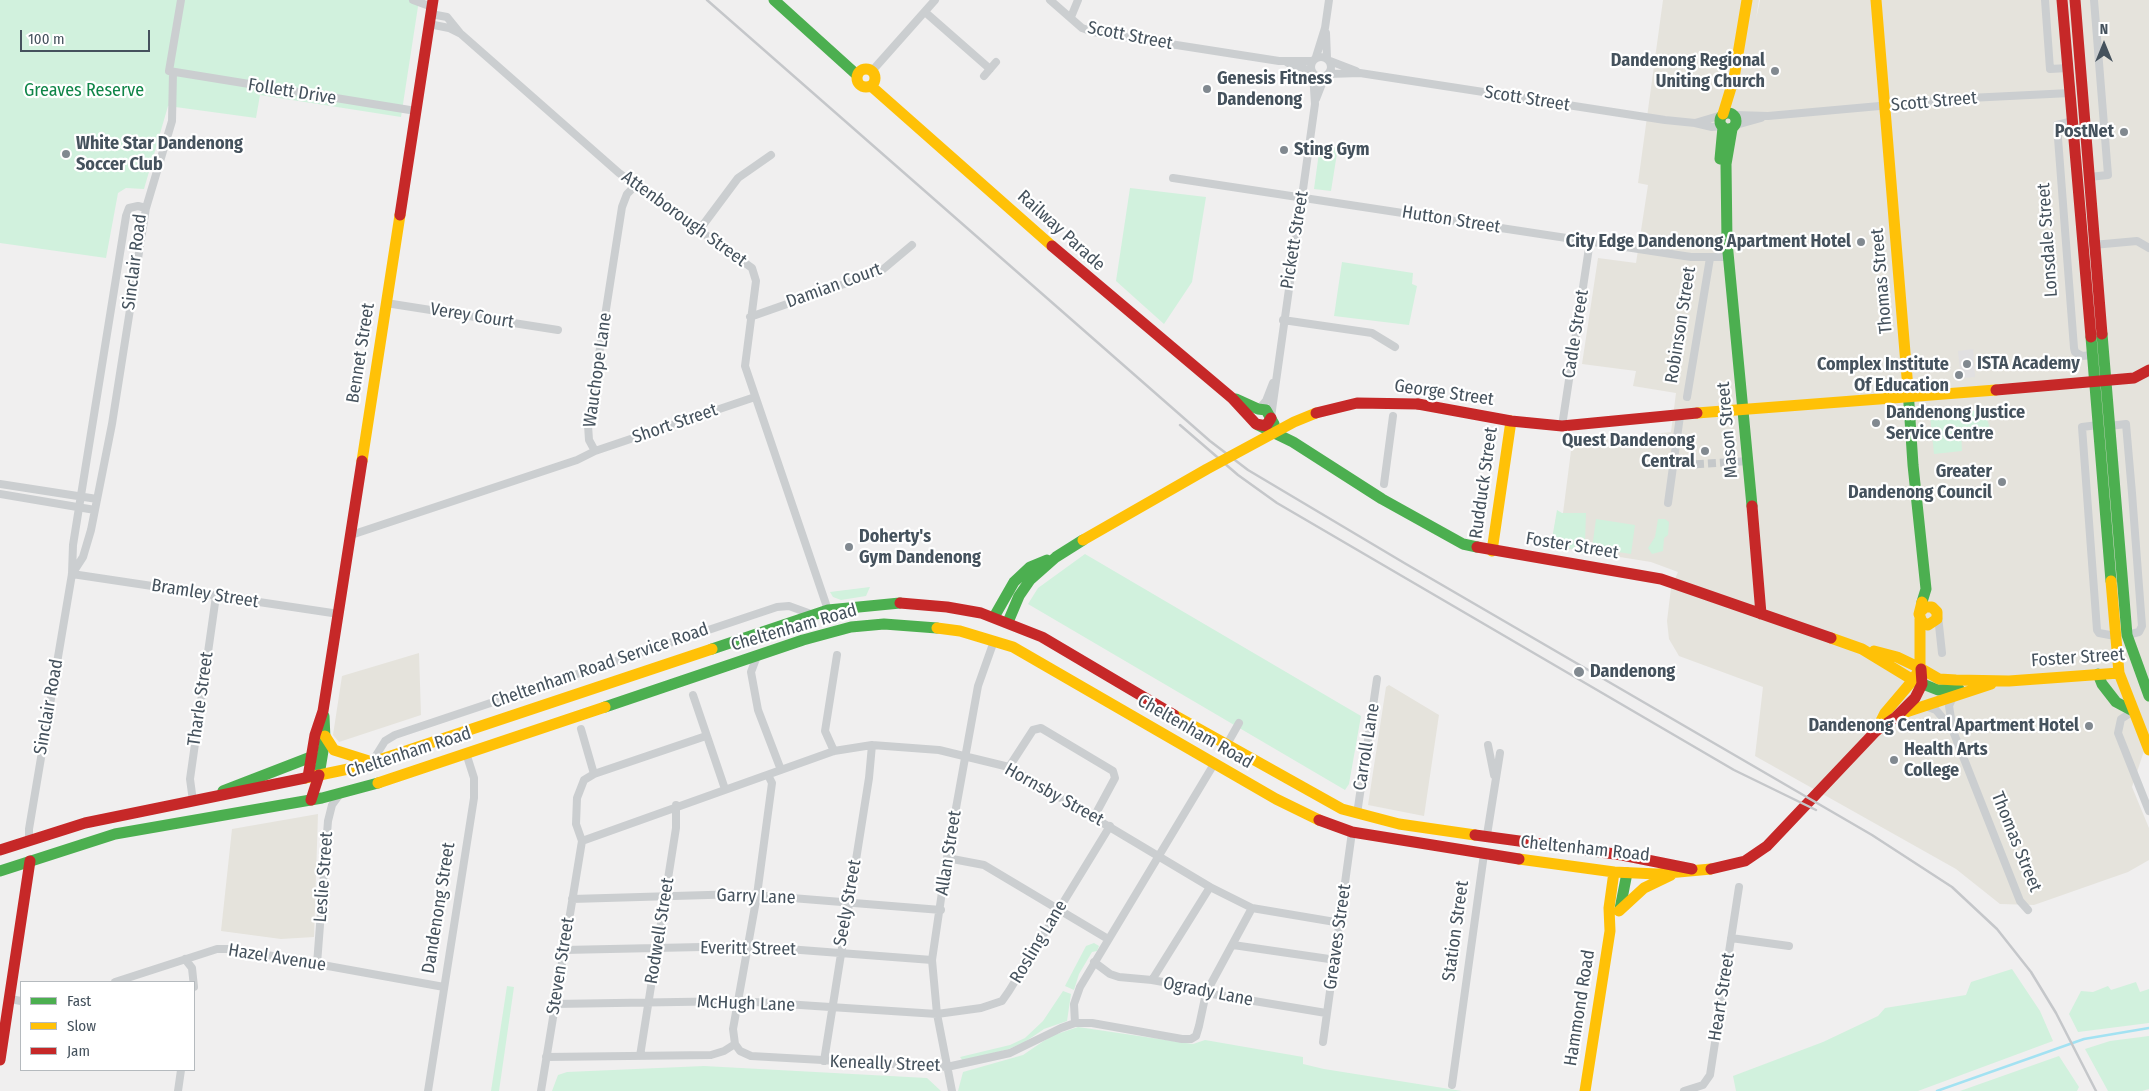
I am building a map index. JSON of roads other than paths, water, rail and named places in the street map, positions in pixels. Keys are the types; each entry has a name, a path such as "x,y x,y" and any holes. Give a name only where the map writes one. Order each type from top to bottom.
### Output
{"main road":[{"path":"774,0 857,75"},
{"path":"1728,121 1747,0"},
{"name":"Thomas Street","path":"1876,0 1905,336 1908,398 1926,589 1920,616 1921,668 1918,682"},
{"name":"Lonsdale Street","path":"2062,0 2073,121 2089,245 2104,425 2121,636 2118,673 2149,750"},
{"name":"Lonsdale Street","path":"2075,0 2089,177 2092,355 2100,382"},
{"name":"Bennet Street","path":"314,776 311,757 315,735 323,711 431,11"},
{"path":"863,69 872,71 876,78 871,86 860,86 857,81 857,75 863,69"},
{"name":"Railway Parade","path":"871,86 1098,287 1232,398 1256,424"},
{"name":"Mason Street","path":"1727,242 1726,164 1728,121"},
{"name":"Mason Street","path":"1728,121 1720,162 1722,224 1729,256 1761,614"},
{"name":"George Street","path":"994,617 1006,594 1027,569 1056,557 1207,470 1317,412 1357,403 1418,404 1512,421 1562,426 1744,409 2100,382 2138,377 2149,370"},
{"name":"Railway Parade","path":"1232,398 1258,409"},
{"path":"1258,409 1266,410 1271,417 1266,426 1256,424 1253,416 1258,409"},
{"name":"Foster Street","path":"1271,417 1279,430 1293,442"},
{"name":"Rudduck Street","path":"1492,551 1512,421"},
{"name":"Foster Street","path":"1256,424 1293,442 1382,499 1459,543 1492,551 1655,577 1862,650 1897,657 1940,679 2009,681"},
{"name":"George Street","path":"994,641 1008,622 1027,584 1056,557"},
{"name":"Thomas Street","path":"1926,589 1937,612"},
{"name":"Cheltenham Road","path":"0,850 85,823 314,776 372,762 828,610 873,604 914,603 958,608 994,617 1054,643 1226,746 1324,801 1357,814 1399,824 1622,855 1694,870"},
{"path":"1920,616 1924,623 1930,624 1936,620 1937,612"},
{"path":"994,617 994,641"},
{"name":"Cheltenham Road","path":"0,871 115,834 341,794 757,656 850,628 884,624 951,630 994,641 1021,651 1214,764 1276,798 1326,823 1352,832 1484,854 1614,872 1675,873 1728,868 1757,854 1876,731 1896,717 1916,696 1918,682"},
{"name":"Lonsdale Street","path":"2121,636 2144,671 2149,696"},
{"path":"1897,657 1908,653 1920,644"},
{"name":"Foster Street","path":"1862,650 1918,682 1947,690 2009,681 2144,671"},
{"path":"2098,674 2102,684 2116,702 2132,711"},
{"name":"Cheltenham Road","path":"1876,731 1885,713 1918,682"},
{"path":"1896,717 1922,705 1991,684"},
{"name":"Bennet Street","path":"314,776 325,734 323,711"},
{"name":"Dandenong Street","path":"459,732 466,753"},
{"path":"325,734 327,742 334,750 372,762"},
{"path":"1214,764 1226,746"},
{"path":"194,801 311,757"},
{"path":"311,800 314,776"},
{"path":"1352,832 1357,814"},
{"name":"Station Street","path":"1484,854 1487,835"},
{"path":"0,1060 3,1020 16,1000 30,861 29,841"},
{"path":"1622,855 1627,873"},
{"name":"Hammond Road","path":"1585,1091 1610,931 1609,912 1614,872 1622,855"},
{"name":"Hammond Road","path":"1610,931 1619,911 1627,873"},
{"path":"1619,911 1646,886 1675,873"}],"street":[{"path":"146,208 172,121 171,72 181,0"},
{"name":"Attenborough Street","path":"413,0 431,11 447,17 461,34 620,173 752,268 756,281 744,362 828,610"},
{"path":"872,71 935,0"},
{"name":"Scott Street","path":"1050,0 1082,28 1093,32 1279,61 1312,72"},
{"path":"1071,17 1078,0"},
{"path":"1325,28 1331,68 1327,75 1318,77 1312,72 1314,59 1325,28 1329,0"},
{"path":"2045,0 2050,69 2068,68"},
{"path":"2089,177 2108,175 2094,0"},
{"path":"925,12 990,69"},
{"path":"1314,59 1322,56 1329,60"},
{"name":"Scott Street","path":"1279,61 1314,59"},
{"name":"Scott Street","path":"1329,60 1360,73"},
{"path":"984,76 996,62"},
{"name":"Follett Drive","path":"171,72 416,111"},
{"name":"Pickett Street","path":"1271,417 1283,320 1315,104 1312,72"},
{"name":"Scott Street","path":"1327,75 1360,73 1712,127 1728,121 1768,116 1969,98 2070,93"},
{"name":"Pickett Street","path":"1315,104 1327,75"},
{"name":"Lonsdale Street","path":"2073,121 2057,125 2074,348 2075,352 2082,356 2092,355"},
{"path":"700,229 738,178 771,155"},
{"name":"Hutton Street","path":"1173,178 1710,258 1729,256"},
{"name":"Wauchope Lane","path":"351,535 577,460 595,450 589,440 588,425 622,207 627,194 636,185"},
{"name":"Sinclair Road","path":"29,841 33,801 72,574 73,549 79,507 126,214 132,206 146,208 112,424 95,510 86,550 72,574"},
{"name":"Cadle Street","path":"1562,426 1590,241"},
{"path":"2089,245 2137,241 2149,248"},
{"name":"Damian Court","path":"750,317 881,271 891,265 912,244"},
{"name":"Robinson Street","path":"1687,397 1710,258"},
{"name":"Verey Court","path":"386,303 558,330"},
{"path":"1283,320 1372,333 1395,347"},
{"name":"Pickett Street","path":"1258,409 1266,401 1275,377"},
{"name":"Short Street","path":"595,450 755,397"},
{"path":"1384,484 1393,416"},
{"path":"1668,503 1680,416"},
{"path":"2126,424 2132,493 2142,626 2139,632 2121,636 2100,633 2097,630 2082,427 2104,425 2126,424"},
{"path":"1734,462 1748,461"},
{"path":"1674,466 1684,465"},
{"path":"0,484 97,500"},
{"path":"9,485 4,495 95,510"},
{"name":"Bramley Street","path":"72,574 338,614"},
{"name":"Tharle Street","path":"194,801 190,779 216,596"},
{"name":"Cheltenham Road Service Road","path":"372,762 385,741 404,732 777,607 790,606 812,615"},
{"name":"Thomas Street","path":"1937,612 1942,653"},
{"name":"Allan Street","path":"952,1091 937,1014 932,960 941,910 947,858 978,686 994,641"},
{"path":"834,750 826,731 838,655"},
{"path":"757,656 751,672 758,710 781,770"},
{"name":"Carroll Lane","path":"1357,814 1378,680"},
{"path":"693,695 725,789"},
{"name":"Thomas Street","path":"1953,696 1949,706 1953,731 2020,901 2028,910"},
{"name":"Thomas Street","path":"1922,705 1936,710 1953,731"},
{"path":"2132,711 2121,719 2119,735 2149,811"},
{"path":"1226,746 1239,722"},
{"path":"1009,767 1033,730 1042,728 1113,771 1115,778 1094,817"},
{"path":"581,729 594,774"},
{"path":"582,840 576,824 577,798 584,780 594,774 706,736"},
{"name":"Hornsby Street","path":"582,840 834,750 872,745 939,750 1009,767 1210,887 1252,908 1340,923"},
{"name":"Seely Street","path":"824,1061 869,778 872,745"},
{"name":"Station Street","path":"1488,745 1495,782"},
{"name":"Dandenong Street","path":"428,1091 474,792 474,778 466,753"},
{"name":"Station Street","path":"1487,835 1500,753"},
{"path":"1214,764 1076,994 1075,1023 1092,1023 1182,1039 1196,1036 1206,993 1252,908"},
{"path":"546,1057 711,1055 724,1051 735,1044 733,1029 757,895 772,783 768,775"},
{"name":"Leslie Street","path":"317,964 329,816 332,805 341,794"},
{"name":"Rodwell Street","path":"640,1056 676,828 676,805"},
{"name":"Rosling Lane","path":"937,1014 981,1008 1002,1001 1110,826"},
{"name":"Greaves Street","path":"1323,1042 1326,1013 1336,960 1352,832"},
{"name":"Steven Street","path":"541,1091 582,840"},
{"name":"Station Street","path":"1452,1085 1484,854"},
{"path":"947,858 984,865 1108,939"},
{"path":"1152,980 1210,887"},
{"name":"Heart Street","path":"1684,1091 1703,1085 1710,1077 1739,887"},
{"name":"Garry Lane","path":"572,899 757,895 941,910"},
{"path":"1731,938 1789,946"},
{"path":"1233,945 1336,960"},
{"name":"Everitt Street","path":"564,950 748,946 932,960"},
{"name":"Hazel Avenue","path":"118,981 217,949 234,949 444,987"},
{"path":"185,959 192,968 195,981"},
{"name":"Ogrady Lane","path":"1094,962 1110,974 1196,988 1206,993 1326,1013"},
{"name":"McHugh Lane","path":"554,1004 739,1001 937,1014"},
{"name":"Keneally Street","path":"735,1044 740,1051 751,1056 947,1067 1010,1053 1075,1023"},
{"path":"178,1091 181,1071"}],"waterway":[{"path":"1937,1091 2084,1039 2149,1028"}],"tunnel":[{"path":"1684,465 1734,462"}],"railway":[{"path":"707,0 1210,441 1248,470 1872,835 1952,887 1997,929 2031,972 2056,1013 2096,1091"},
{"path":"1180,425 1238,475 1277,503 1734,770 1816,810"}],"place":[{"name":"Dandenong Regional Uniting Church","path":"1775,71"},
{"name":"Genesis Fitness Dandenong","path":"1207,89"},
{"name":"PostNet","path":"2124,132"},
{"name":"Sting Gym","path":"1284,150"},
{"name":"White Star Dandenong Soccer Club","path":"66,154"},
{"name":"City Edge Dandenong Apartment Hotel","path":"1861,242"},
{"name":"ISTA Academy","path":"1967,364"},
{"name":"Complex Institute Of Education","path":"1959,375"},
{"name":"Dandenong Justice Service Centre","path":"1876,423"},
{"name":"Quest Dandenong Central","path":"1705,451"},
{"name":"Greater Dandenong Council","path":"2002,482"},
{"name":"Doherty's Gym Dandenong","path":"849,547"},
{"name":"Dandenong","path":"1579,672"},
{"name":"Dandenong Central Apartment Hotel","path":"2089,726"},
{"name":"Health Arts College","path":"1894,760"}],"park label":[{"name":"Greaves Reserve","path":"84,91"}]}
